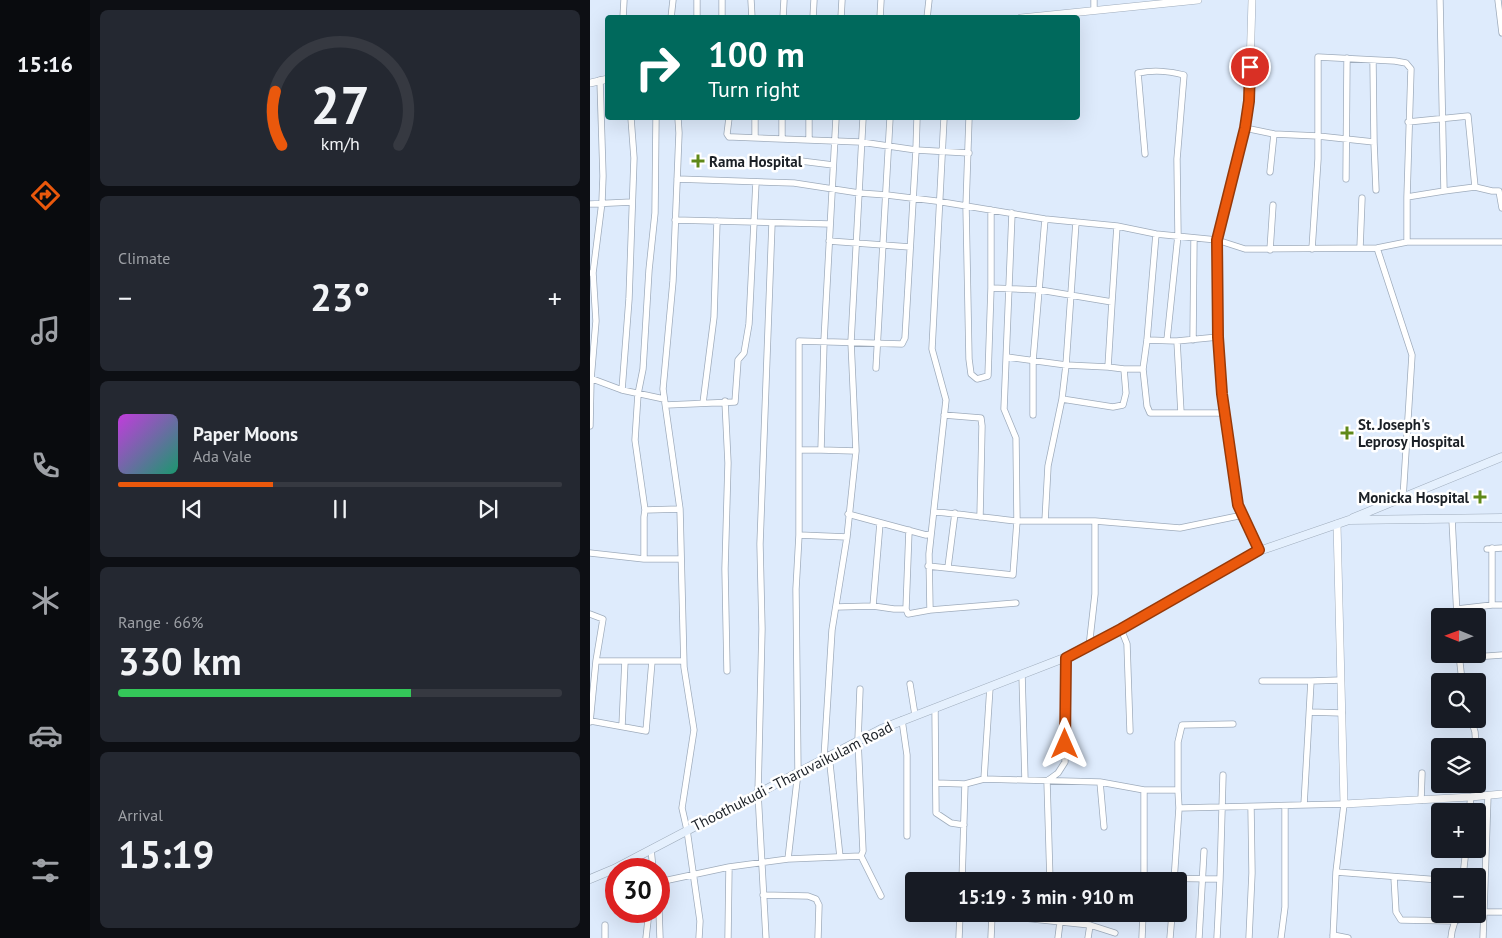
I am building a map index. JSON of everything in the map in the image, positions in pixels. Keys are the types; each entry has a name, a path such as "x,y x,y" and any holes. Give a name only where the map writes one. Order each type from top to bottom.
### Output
{"main road":[{"path":"1349,520 1502,457"},
{"name":"Thoothukudi - Tharuvaikulam Road","path":"591,877 614,869 881,729 1066,658 1089,647 1259,550 1349,520 1502,518"}],"street":[{"path":"623,15 624,0"},
{"path":"672,0 672,15"},
{"path":"697,0 697,15"},
{"path":"722,0 722,15"},
{"path":"751,0 752,15"},
{"path":"784,0 784,15"},
{"path":"813,15 814,0"},
{"path":"841,15 842,0"},
{"path":"880,15 881,0"},
{"path":"927,15 929,0"},
{"path":"1094,0 1094,10"},
{"path":"1048,15 1198,0"},
{"path":"1252,0 1249,101 1245,128 1217,240 1218,337 1225,413 1238,505 1259,550"},
{"path":"1440,0 1444,191"},
{"path":"1498,0 1502,33"},
{"path":"1312,249 1318,159 1318,57 1406,63 1411,69 1408,122 1407,242"},
{"path":"1346,179 1347,58"},
{"path":"1373,61 1376,190"},
{"path":"1145,154 1138,74 1147,72 1184,75 1177,159 1178,235 1166,340"},
{"path":"590,83 604,79 602,202 591,273 596,321 590,378 590,426"},
{"path":"1408,122 1468,116 1475,187"},
{"path":"622,390 629,299 634,158 631,120"},
{"path":"644,559 645,510 635,440 638,394 643,369 649,270 655,214 656,120"},
{"path":"678,120 673,281 663,389 680,509 683,661 694,730 682,808 694,876 700,922 699,938"},
{"path":"729,120 729,137 861,142 916,150 968,153"},
{"path":"755,120 755,137"},
{"path":"782,120 782,139"},
{"path":"809,120 809,140"},
{"path":"821,450 824,341 836,120"},
{"path":"840,857 827,757 830,665 836,607 847,537 856,450 851,342 862,120"},
{"path":"876,368 890,120"},
{"path":"788,859 798,772 796,588 799,535 800,341 902,344 905,338 917,120"},
{"path":"930,610 928,566 946,400 932,349 944,120"},
{"path":"969,120 966,206 969,359 971,374 977,379 988,376 991,210"},
{"path":"1245,128 1274,134 1318,136 1374,142"},
{"path":"1270,172 1274,134"},
{"path":"793,160 833,165"},
{"path":"677,179 794,183 859,193 939,201 1045,219 1117,226 1156,234 1217,240 1245,249 1377,248 1407,242 1502,242"},
{"path":"590,378 622,390 665,402 735,402 738,360 744,353 746,346 756,182"},
{"path":"1407,196 1475,187 1500,191 1502,208"},
{"path":"1360,248 1362,198"},
{"path":"590,204 632,202"},
{"path":"1270,250 1273,205"},
{"path":"928,566 1013,575 1017,521 1016,438 1004,409 1012,213"},
{"path":"1032,416 1033,361 1045,219"},
{"path":"675,220 830,224"},
{"path":"703,403 714,317 717,221"},
{"path":"1045,521 1048,466 1062,399 1066,365 1076,222"},
{"path":"766,938 758,792 762,629 760,544 767,408 772,223"},
{"path":"1108,367 1117,226"},
{"path":"1156,234 1143,369 1147,406 1150,413 1225,413"},
{"path":"1193,340 1194,238"},
{"path":"829,241 910,247"},
{"path":"1377,248 1412,355 1403,498"},
{"path":"991,288 1040,290 1072,297 1112,302"},
{"path":"1147,340 1177,341 1218,337"},
{"path":"1177,341 1181,413"},
{"path":"1007,357 1066,365 1143,369"},
{"path":"1062,399 1113,407 1123,405 1126,393 1124,369"},
{"path":"725,401 728,463 725,569 727,670"},
{"path":"944,415 981,418 980,517"},
{"path":"799,450 856,450"},
{"path":"645,510 680,509"},
{"path":"934,512 1017,521 1095,521 1180,528 1243,515"},
{"path":"948,568 955,513"},
{"path":"848,514 926,535 931,534"},
{"path":"1452,519 1457,608"},
{"path":"1089,647 1095,594 1095,521"},
{"path":"873,606 880,522"},
{"path":"1337,524 1344,804 1336,872 1333,936 1348,938"},
{"path":"908,530 906,609 908,614 930,610 1016,603"},
{"path":"799,535 847,537"},
{"path":"1492,605 1489,548 1502,548"},
{"path":"590,553 644,559 681,559"},
{"path":"1479,608 1502,605"},
{"path":"836,607 873,606 906,609"},
{"path":"590,614 602,620 590,721 646,731 652,661"},
{"path":"1121,629 1127,644 1130,731"},
{"path":"1486,655 1502,655"},
{"path":"1048,781 1058,773 1065,762 1066,658"},
{"path":"596,661 683,661"},
{"path":"622,726 625,661"},
{"path":"1022,674 1025,780"},
{"path":"1262,681 1341,680"},
{"path":"1304,806 1311,681"},
{"path":"910,684 915,715"},
{"path":"984,779 990,687"},
{"path":"860,689 858,740 863,845 860,856 881,896"},
{"path":"934,708 936,813 951,823 964,825"},
{"path":"1310,712 1342,713"},
{"path":"902,720 906,755 907,836"},
{"path":"1175,872 1179,808 1178,742 1182,725 1233,724"},
{"path":"1421,800 1422,773"},
{"path":"1217,938 1223,775"},
{"path":"936,783 965,784 984,779 1100,782 1144,790 1178,790"},
{"path":"1048,781 1050,872"},
{"path":"1100,782 1104,827"},
{"path":"962,872 965,784"},
{"path":"1144,790 1144,872"},
{"path":"1179,808 1304,806 1502,794"},
{"path":"1484,868 1485,795"},
{"path":"1470,803 1471,797"},
{"path":"1281,938 1285,907 1286,806"},
{"path":"1249,938 1252,873 1251,807"},
{"path":"651,849 652,858"},
{"path":"1199,938 1204,851"},
{"path":"670,880 762,862 860,856"},
{"path":"728,938 729,867"},
{"path":"1336,872 1431,879"},
{"path":"1394,877 1396,912 1401,920 1431,921"},
{"path":"1187,880 1220,879"},
{"path":"763,895 808,896 816,899 819,905 818,938"},
{"path":"1486,912 1502,912"},
{"path":"959,938 960,922"},
{"path":"991,938 992,922"},
{"path":"1052,922 1090,925 1115,933"},
{"path":"1142,938 1143,922"},
{"path":"1170,938 1171,922"},
{"path":"646,938 648,923"},
{"path":"659,923 660,938"},
{"path":"1058,938 1060,923"},
{"path":"1451,938 1455,923"},
{"path":"1483,923 1483,938"},
{"path":"605,925 606,938"},
{"path":"1088,938 1090,925"}],"place":[{"name":"Rama Hospital","path":"698,161"},
{"name":"St. Joseph's Leprosy Hospital","path":"1347,433"},
{"name":"Monicka Hospital","path":"1480,497"}],"route":[{"path":"1065,744 1066,658 1121,629 1259,550 1238,505 1222,394 1218,337 1217,240 1245,128 1249,101 1250,67"}]}
